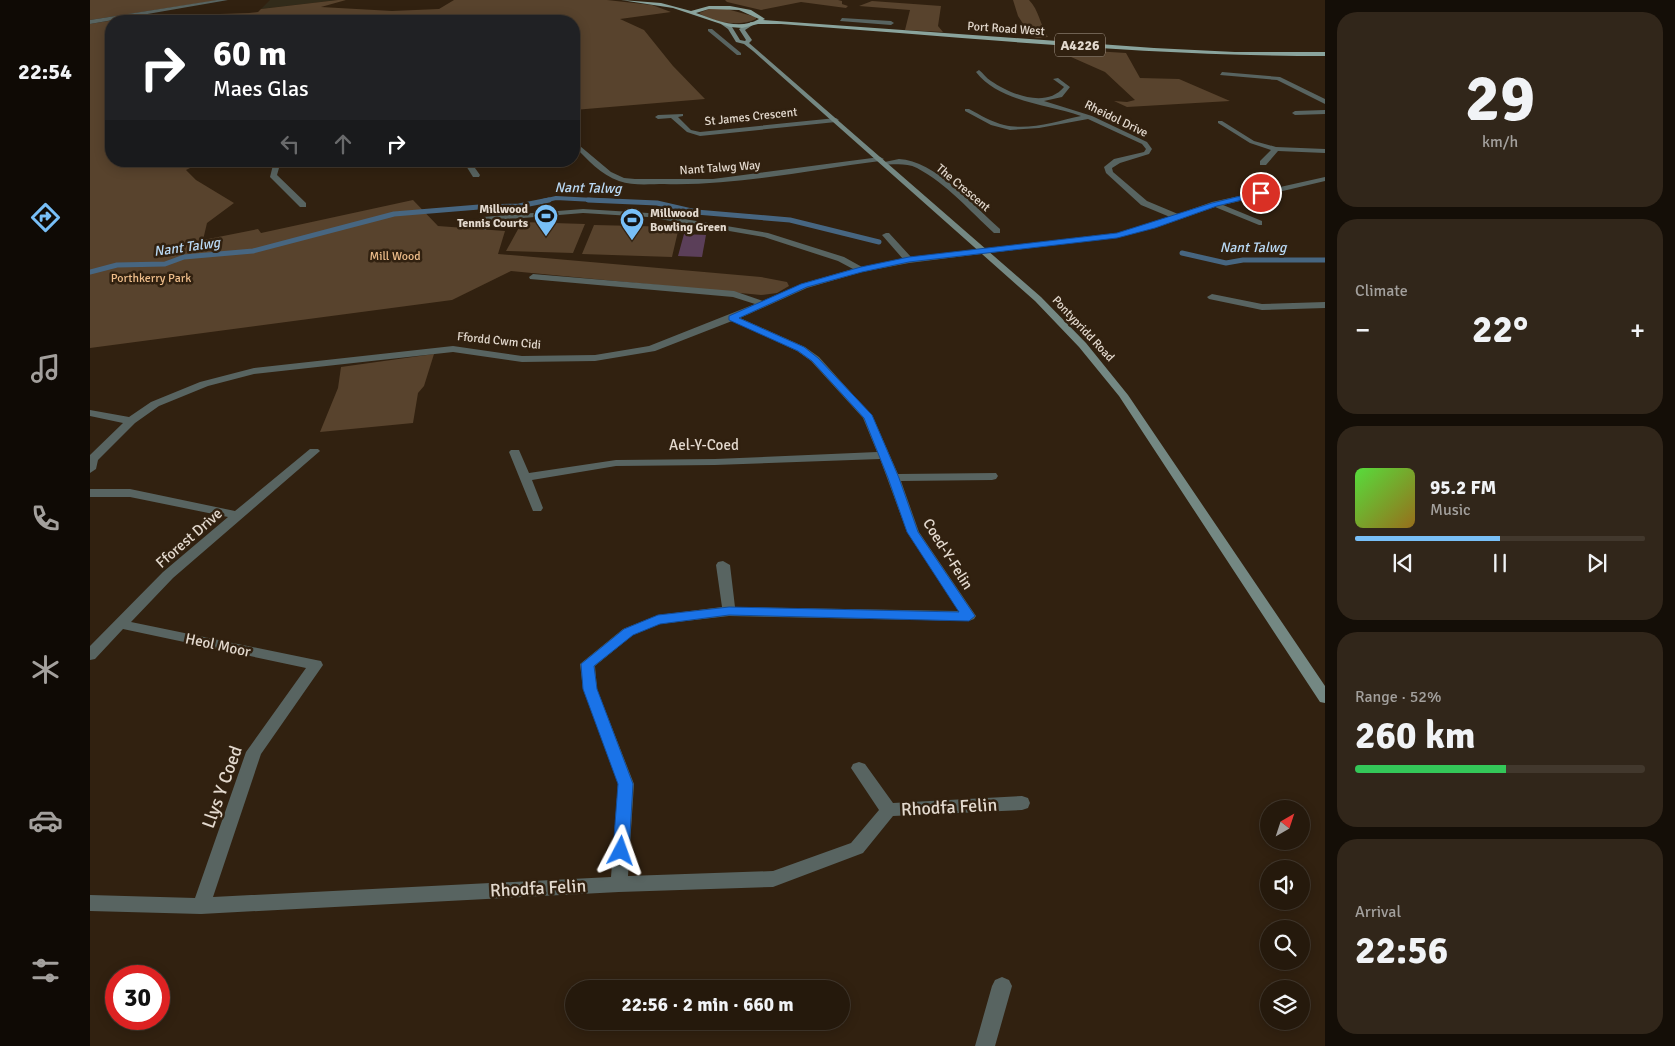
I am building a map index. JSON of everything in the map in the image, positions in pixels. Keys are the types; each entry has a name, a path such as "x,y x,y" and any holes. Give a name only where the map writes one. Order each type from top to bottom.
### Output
{"main road":[{"path":"624,0 673,7 693,13 706,7 714,0 729,7"},
{"path":"645,0 706,7 729,7"},
{"name":"Port Road West","path":"729,7 785,20 836,26"},
{"name":"Port Road West","path":"693,13 702,18 724,24 781,22 1162,51 1325,54"},
{"path":"746,43 748,40 742,29 762,20 762,17 753,13"},
{"name":"Pontypridd Road","path":"724,24 730,28 738,41 746,43 756,50 1045,305 1104,370 1144,426 1325,698"}],"street":[{"path":"133,15 226,0"},
{"path":"836,26 847,13"},
{"path":"90,22 105,20"},
{"path":"842,20 891,23"},
{"path":"708,29 738,53 756,50"},
{"name":"Rheidol Drive","path":"979,72 982,78 1000,89 1090,117 1145,142 1149,149 1147,152 1117,161 1108,168 1110,173 1144,204 1177,217"},
{"path":"1222,74 1278,78 1297,86 1325,102"},
{"path":"1038,101 1060,96 1066,87 1056,79"},
{"path":"967,110 997,125 1010,128 1025,128 1090,117"},
{"path":"1295,113 1325,112"},
{"path":"658,117 683,115"},
{"name":"St James Crescent","path":"673,116 689,131 700,134 836,120"},
{"path":"1220,122 1252,142 1276,150 1325,151"},
{"name":"Nant Talwg Way","path":"580,148 611,174 623,180 674,183 781,175 838,164 882,161"},
{"path":"1263,163 1276,150"},
{"name":"The Crescent","path":"882,161 903,161 919,167 940,181 997,231"},
{"path":"276,167 273,175 304,205"},
{"path":"470,167 476,175"},
{"name":"Ffordd Cwm Cidi","path":"90,468 92,459 130,421 155,404 204,384 254,370 453,349 522,358 595,358 651,349 732,318 811,283 861,270 909,260 1117,236 1215,204 1323,181"},
{"path":"1215,204 1259,224"},
{"path":"485,228 483,219 584,211 648,215 765,235 841,259 861,270"},
{"path":"886,234 909,260"},
{"path":"533,277 734,294 763,304"},
{"path":"1212,297 1262,308 1321,305 1325,313"},
{"name":"Coed-Y-Felin","path":"729,611 969,616 913,532 894,478 868,417 815,360 801,349 732,318"},
{"path":"90,413 130,421"},
{"name":"Fforest Drive","path":"90,655 168,576 314,451"},
{"path":"515,452 537,508"},
{"name":"Ael-Y-Coed","path":"525,478 616,462 715,462 884,455"},
{"path":"894,478 992,476"},
{"path":"90,494 130,493 240,516"},
{"path":"619,884 626,784 590,689 588,664 628,632 658,620 729,611 723,565"},
{"name":"Heol Moor","path":"120,624 316,665"},
{"name":"Llys Y Coed","path":"201,906 254,752 316,665"},
{"path":"859,768 889,810"},
{"name":"Rhodfa Felin","path":"90,903 201,906 619,884 773,879 857,848 889,810 1022,803"},
{"path":"985,1046 1002,986"}],"shaded area":[{"path":"270,0 338,0 261,9"}],"green space":[{"path":"90,0 220,0 122,15 105,15 105,18 90,20"},
{"name":"Mill Wood","path":"338,0 346,0 321,7 392,11 439,9 454,0 607,0 652,5 671,12 620,19 644,30 673,66 705,99 580,109 580,15 190,15 249,13 258,12 261,9"},
{"path":"725,0 838,0 848,6 846,8 801,2 761,10"},
{"path":"1013,0 1029,0 1035,8 1048,37 1037,38 1031,36 1018,16"},
{"path":"872,1 941,6 938,26 943,32 905,30 910,10 859,6"},
{"path":"709,9 727,9 756,17 756,19 742,23 727,23 699,13"},
{"name":"Mill Wood","path":"105,22 105,167 192,167 186,170 196,180 234,203 207,223 203,240 258,229 261,233 413,200 438,226 505,231 498,254 761,277 787,282 789,286 777,293 761,295 511,271 452,300 90,348 90,24"},
{"path":"1061,49 1126,53 1140,78 1179,79 1230,101 1127,107 1114,101 1127,102 1135,100 1105,72 1062,53"},
{"name":"Millwood Tennis Courts","path":"522,222 585,224 573,253 506,251"},
{"name":"Millwood Bowling Green","path":"594,225 679,227 672,257 582,254"},
{"path":"434,354 424,386 418,393 413,423 320,432 338,388 341,367"}],"building":[{"path":"684,234 706,235 702,257 678,256"}],"waterway":[{"name":"Nant Talwg","path":"543,201 556,198 613,201"},
{"name":"Nant Talwg","path":"90,272 117,265 165,264 184,257 253,251 394,214 479,207 519,206 549,200"},
{"name":"Nant Talwg","path":"588,200 657,203 696,212 790,220 879,242"},
{"name":"Nant Talwg","path":"1182,253 1226,263 1243,260 1325,260"}],"place":[{"name":"Millwood Tennis Courts","path":"546,237"},
{"name":"Millwood Bowling Green","path":"632,241"}],"route":[{"path":"621,851 626,784 590,689 588,664 628,632 658,620 729,611 969,616 913,532 894,478 868,417 815,360 801,349 732,318 804,286 861,270 909,260 1117,236 1215,204 1261,193"}],"park label":[{"name":"Porthkerry Park","path":"151,278"}]}
